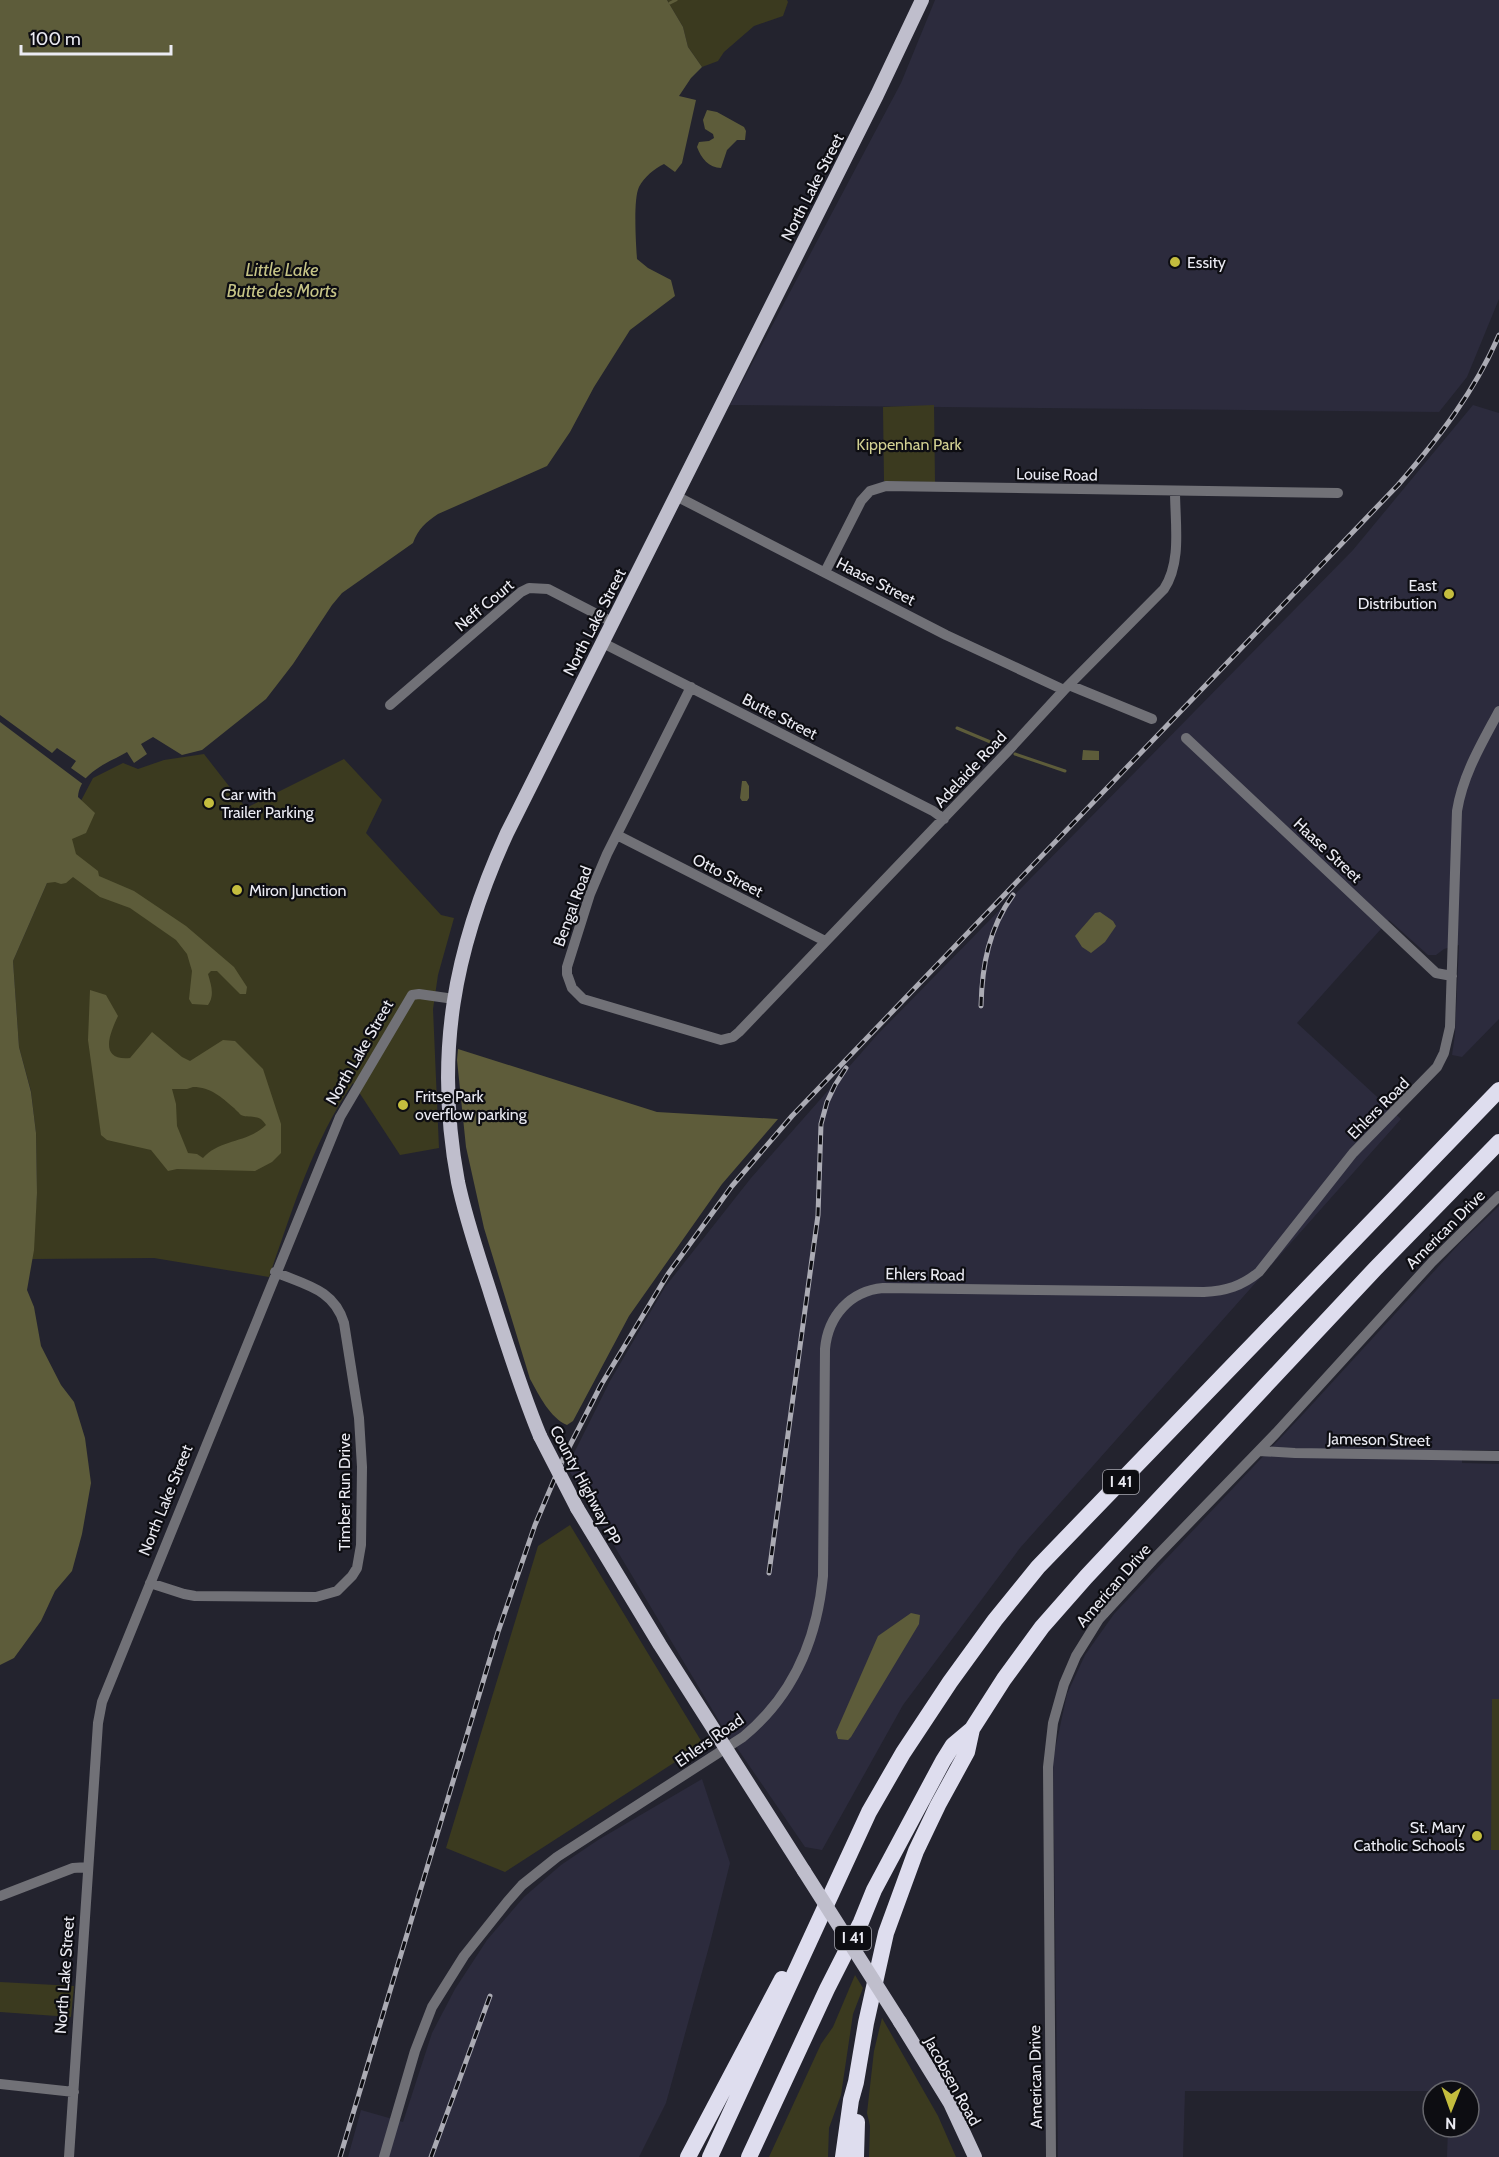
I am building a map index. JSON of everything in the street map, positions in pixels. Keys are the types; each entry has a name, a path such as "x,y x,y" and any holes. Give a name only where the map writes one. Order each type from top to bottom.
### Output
{"highway":[{"name":"I 41","path":"710,2157 869,1812 903,1753 976,1647 1031,1576 1499,1090"},
{"name":"I 41","path":"749,2157 874,1890 953,1745 972,1729 1042,1626 1086,1577 1375,1269 1499,1142"},
{"path":"843,2157 851,2100 886,1933 912,1861 938,1805 967,1752 972,1729"},
{"path":"688,2157 780,1985 793,1955 816,1929"},
{"path":"856,2082 858,2101 856,2157"}],"main road":[{"name":"North Lake Street","path":"454,999 465,944 485,881 602,642 892,66 922,0"},
{"name":"County Highway PP","path":"454,999 449,1040 448,1091 452,1142 459,1184 469,1226 518,1379 540,1436 576,1508 804,1872"},
{"name":"Jacobsen Road","path":"804,1872 950,2103 975,2157"}],"street":[{"name":"Louise Road","path":"825,572 861,501 870,491 886,486 1338,494"},
{"name":"Adelaide Road","path":"727,1039 739,1032 944,819 1066,687 1164,589 1175,559 1175,491"},
{"name":"Haase Street","path":"676,496 946,635 1066,687 1152,719"},
{"name":"Neff Court","path":"390,705 521,592 529,588 548,589 612,622"},
{"name":"Butte Street","path":"602,642 933,811 944,819"},
{"name":"Bengal Road","path":"691,687 590,894 568,960 567,974 572,988 590,1002 713,1040 727,1039"},
{"name":"Ehlers Road","path":"384,2157 415,2051 432,2007 458,1965 507,1902 522,1885 557,1857 753,1729 777,1701 802,1662 817,1620 823,1576 826,1342 832,1323 843,1307 864,1292 883,1288 1204,1292 1227,1289 1250,1280 1275,1254 1353,1153 1437,1067 1448,1038 1457,811 1466,777 1499,711"},
{"name":"Haase Street","path":"1186,738 1436,973 1452,976"},
{"name":"Otto Street","path":"617,835 825,941"},
{"name":"North Lake Street","path":"69,2157 99,1712 104,1695 340,1117 406,1003 415,994 454,999"},
{"name":"American Drive","path":"1051,2157 1047,1779 1051,1738 1059,1702 1076,1656 1099,1619 1146,1567 1259,1451 1432,1262 1499,1196"},
{"name":"Timber Run Drive","path":"150,1583 195,1596 316,1596 337,1591 357,1568 361,1545 362,1467 359,1418 344,1323 340,1311 328,1295 275,1272"},
{"name":"Jameson Street","path":"1259,1451 1499,1456"},
{"path":"0,1896 73,1868 88,1867"},
{"path":"0,2084 74,2092"}],"shaded area":[{"path":"935,0 1499,0 1499,299 1467,377 1439,412 730,405 901,83"},
{"path":"1473,405 1499,413 1499,1019 1462,1057 1452,1055 1459,945 1444,949 1436,955 1428,955 1389,920 1297,1023 1401,1119 1020,1548 903,1705 822,1850 805,1847 722,1726 567,1467 610,1381 665,1287 751,1178 877,1035 1353,550"},
{"path":"458,1049 657,1112 778,1119 722,1184 629,1316 573,1421 567,1425 550,1412 530,1379 484,1228 466,1147 457,1060"},
{"path":"1499,1206 1499,1450 1462,1450 1462,1463 1499,1464 1499,2157 1447,2157 1448,2139 1481,2139 1481,2079 1421,2079 1421,2091 1185,2091 1183,2157 1058,2157 1053,1759 1067,1694 1085,1655 1114,1614 1306,1411 1460,1243"},
{"path":"702,1779 730,1863 666,2103 639,2157 348,2157 361,2110 403,2122 432,2033 455,1989 487,1940 524,1897 561,1865 598,1840"}],"green space":[{"path":"667,0 787,0 788,2 783,16 754,26 724,52 718,61 702,67 688,47 683,27"},
{"name":"Kippenhan Park","path":"934,405 935,482 884,481 883,407"},
{"path":"204,754 246,808 344,759 382,800 366,833 441,915 454,918 438,975 433,1009 439,1148 400,1155 353,1083 326,1128 315,1152 269,1277 154,1258 32,1259 37,1193 36,1133 31,1091 19,1047 13,961 47,883 64,833 93,778 123,763 138,769 164,760"},
{"path":"570,1525 703,1744 505,1872 446,1848 538,1546"},
{"path":"1492,1699 1499,1699 1499,1850 1491,1850"},
{"path":"855,1975 863,1988 853,2014 841,2095 829,2128 828,2157 769,2157 821,2044 833,2027"},
{"path":"0,1982 74,1986 71,2017 0,2012"},
{"path":"882,2018 938,2116 956,2157 869,2157 870,2126 867,2113 874,2051"}],"water":[{"name":"Little Lake Butte des Morts","path":"0,0 667,0 683,27 688,47 702,67 679,96 696,100 682,163 675,172 664,164 650,173 639,187 636,201 637,259 648,268 671,280 675,296 630,330 594,387 570,432 547,466 438,514 430,520 420,530 413,543 342,593 266,699 202,750 182,755 153,737 141,744 147,754 134,763 127,752 96,769 80,788 78,797 95,813 86,833 72,839 76,854 98,871 99,876 134,891 186,926 234,967 247,987 246,994 240,994 217,971 211,971 208,974 212,994 208,1005 192,1004 189,999 192,971 187,954 176,940 130,908 100,897 73,877 66,883 47,883 13,961 19,1047 31,1092 36,1133 37,1193 34,1250 27,1290 34,1307 41,1346 61,1385 74,1402 85,1438 91,1483 82,1534 72,1571 55,1591 41,1621 14,1658 0,1665"},
{"path":"707,110 717,112 744,127 746,131 745,140 737,140 727,150 721,168 706,162 697,147 699,142 714,138 713,134 705,129 703,120"},
{"path":"1083,750 1099,751 1099,760 1082,760"},
{"path":"742,781 746,781 749,786 747,801 742,801 740,798"},
{"path":"1100,912 1116,926 1105,942 1091,953 1082,947 1075,936 1095,913"},
{"path":"90,990 106,995 118,1016 109,1044 113,1055 120,1058 130,1058 152,1032 190,1061 223,1040 235,1041 263,1069 281,1124 281,1153 272,1162 255,1171 177,1169 168,1171 151,1150 107,1140 101,1135 88,1040","holes":["199,1087 215,1093 241,1115 261,1119 266,1125 251,1135 217,1147 203,1158 197,1154 188,1153 177,1126 176,1104 172,1089"]},
{"path":"911,1613 920,1615 919,1624 851,1737 848,1740 838,1739 836,1732 878,1636"}],"pier":[{"path":"0,715 52,753 57,748 76,761 71,768 88,780 84,785 0,722"}],"waterway":[{"path":"670,3 676,0"},
{"path":"957,728 1000,746"},
{"path":"1015,754 1065,771"}],"railway":[{"path":"340,2157 498,1632 535,1525 563,1459 601,1385 668,1274 732,1186 792,1116 1398,485 1467,395 1499,335"},
{"path":"981,1006 988,948 998,920 1013,895"},
{"path":"769,1573 818,1215 821,1124 827,1102 846,1068"},
{"path":"431,2157 490,1996"}],"place":[{"name":"Essity","path":"1175,262"},
{"name":"East Distribution","path":"1449,594"},
{"name":"Car with Trailer Parking","path":"209,803"},
{"name":"Miron Junction","path":"237,890"},
{"name":"Fritse Park overflow parking","path":"403,1105"},
{"name":"St. Mary Catholic Schools","path":"1477,1836"}]}
